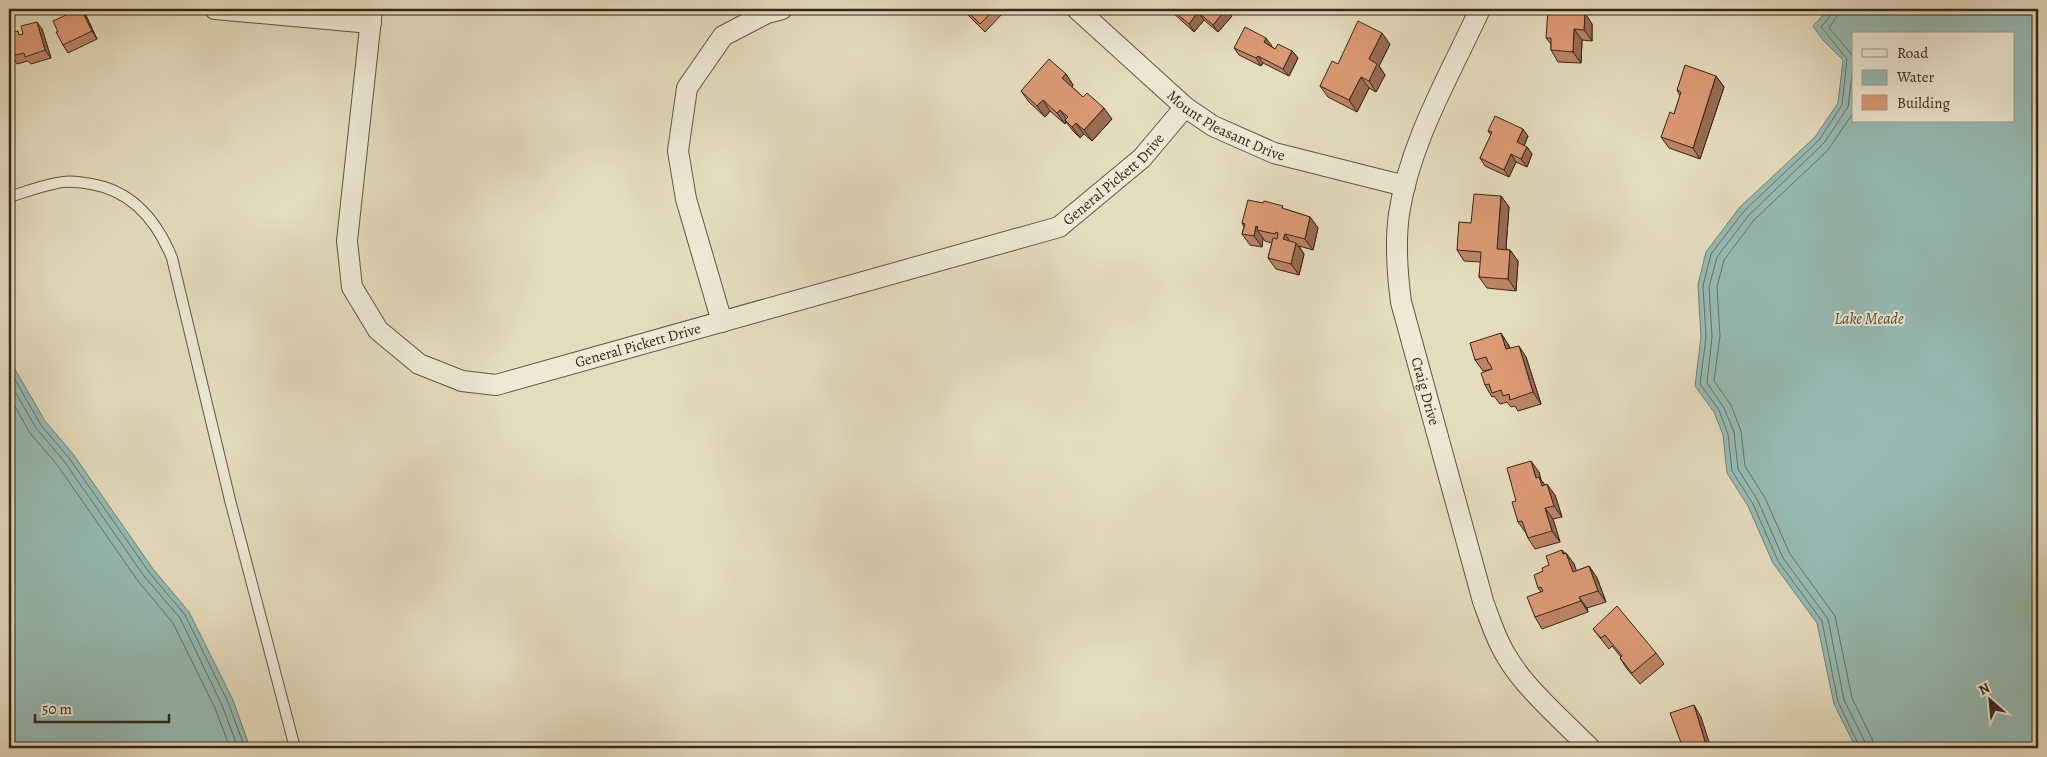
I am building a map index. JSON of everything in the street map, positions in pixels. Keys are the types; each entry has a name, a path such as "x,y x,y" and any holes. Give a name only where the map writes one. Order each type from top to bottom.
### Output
{"street":[{"path":"215,9 372,16"},
{"path":"722,322 686,199 678,151 687,88 724,36 767,13 782,9"},
{"name":"Mount Pleasant Drive","path":"1077,9 1185,107 1213,126 1274,153 1405,186"},
{"name":"Craig Drive","path":"1480,9 1436,101 1419,142 1405,186 1397,235 1397,268 1401,302 1483,601 1493,629 1507,658 1527,683 1590,748"},
{"name":"General Pickett Drive","path":"372,16 347,241 352,287 378,330 419,364 462,381 496,385 1059,227 1142,158 1185,107"}],"lane":[{"path":"9,196 58,182 100,185 119,192 137,204 152,220 164,238 172,258 230,500 295,748"}],"water":[{"name":"Lake Meade","path":"1829,9 2038,9 2038,748 1856,748 1834,704 1817,623 1773,563 1748,506 1727,473 1723,435 1714,412 1695,386 1701,337 1698,285 1706,252 1740,207 1815,137 1838,103 1843,60 1823,40 1813,26"},
{"path":"9,359 45,421 73,454 153,569 189,612 233,700 250,748 9,748"}],"building":[{"path":"63,9 81,9 92,31 63,45 53,21 66,15"},
{"path":"965,9 995,9 980,24"},
{"path":"1171,9 1226,9 1213,25 1198,12 1189,24"},
{"path":"1548,9 1576,9 1576,13 1585,13 1584,30 1574,29 1573,52 1551,50 1551,38 1546,38"},
{"path":"1358,21 1382,33 1369,59 1377,64 1369,81 1361,77 1349,100 1320,86 1332,61 1338,64"},
{"path":"37,22 45,50 25,57 24,53 12,56 9,45 10,33 18,31 19,35 23,34 21,26"},
{"path":"1245,27 1266,38 1264,42 1275,49 1278,44 1292,51 1283,69 1258,56 1256,58 1234,48"},
{"path":"1049,59 1066,74 1062,78 1083,97 1087,93 1104,108 1084,130 1076,123 1072,127 1065,120 1068,117 1060,110 1057,113 1043,100 1037,106 1021,91"},
{"path":"1685,65 1716,76 1693,148 1661,137 1670,112 1674,114 1681,92 1677,90"},
{"path":"1495,116 1523,129 1517,142 1527,147 1521,159 1511,154 1504,170 1480,158 1492,132 1488,131"},
{"path":"1474,194 1501,196 1497,249 1510,250 1508,279 1479,277 1481,252 1457,250 1459,222 1471,223"},
{"path":"1248,200 1263,203 1264,201 1283,206 1282,208 1310,217 1305,239 1285,234 1283,239 1296,243 1291,264 1268,258 1273,238 1277,239 1278,233 1257,230 1258,227 1256,226 1254,236 1242,234 1245,224 1242,223"},
{"path":"1501,333 1506,349 1519,346 1533,392 1510,400 1509,394 1503,396 1501,390 1492,393 1489,384 1485,385 1481,373 1492,369 1486,357 1475,360 1470,343"},
{"path":"1531,461 1536,478 1539,477 1542,486 1547,484 1554,506 1545,508 1552,531 1528,538 1522,521 1518,522 1512,502 1516,501 1507,468"},
{"path":"1562,550 1563,554 1566,553 1573,572 1589,566 1598,591 1579,597 1581,601 1535,617 1527,597 1543,591 1541,587 1538,588 1534,575 1543,571 1542,568 1549,565 1546,556"},
{"path":"1617,606 1656,653 1632,673 1620,658 1622,656 1605,635 1601,638 1593,629"},
{"path":"1694,705 1707,748 1683,748 1670,713"}]}
